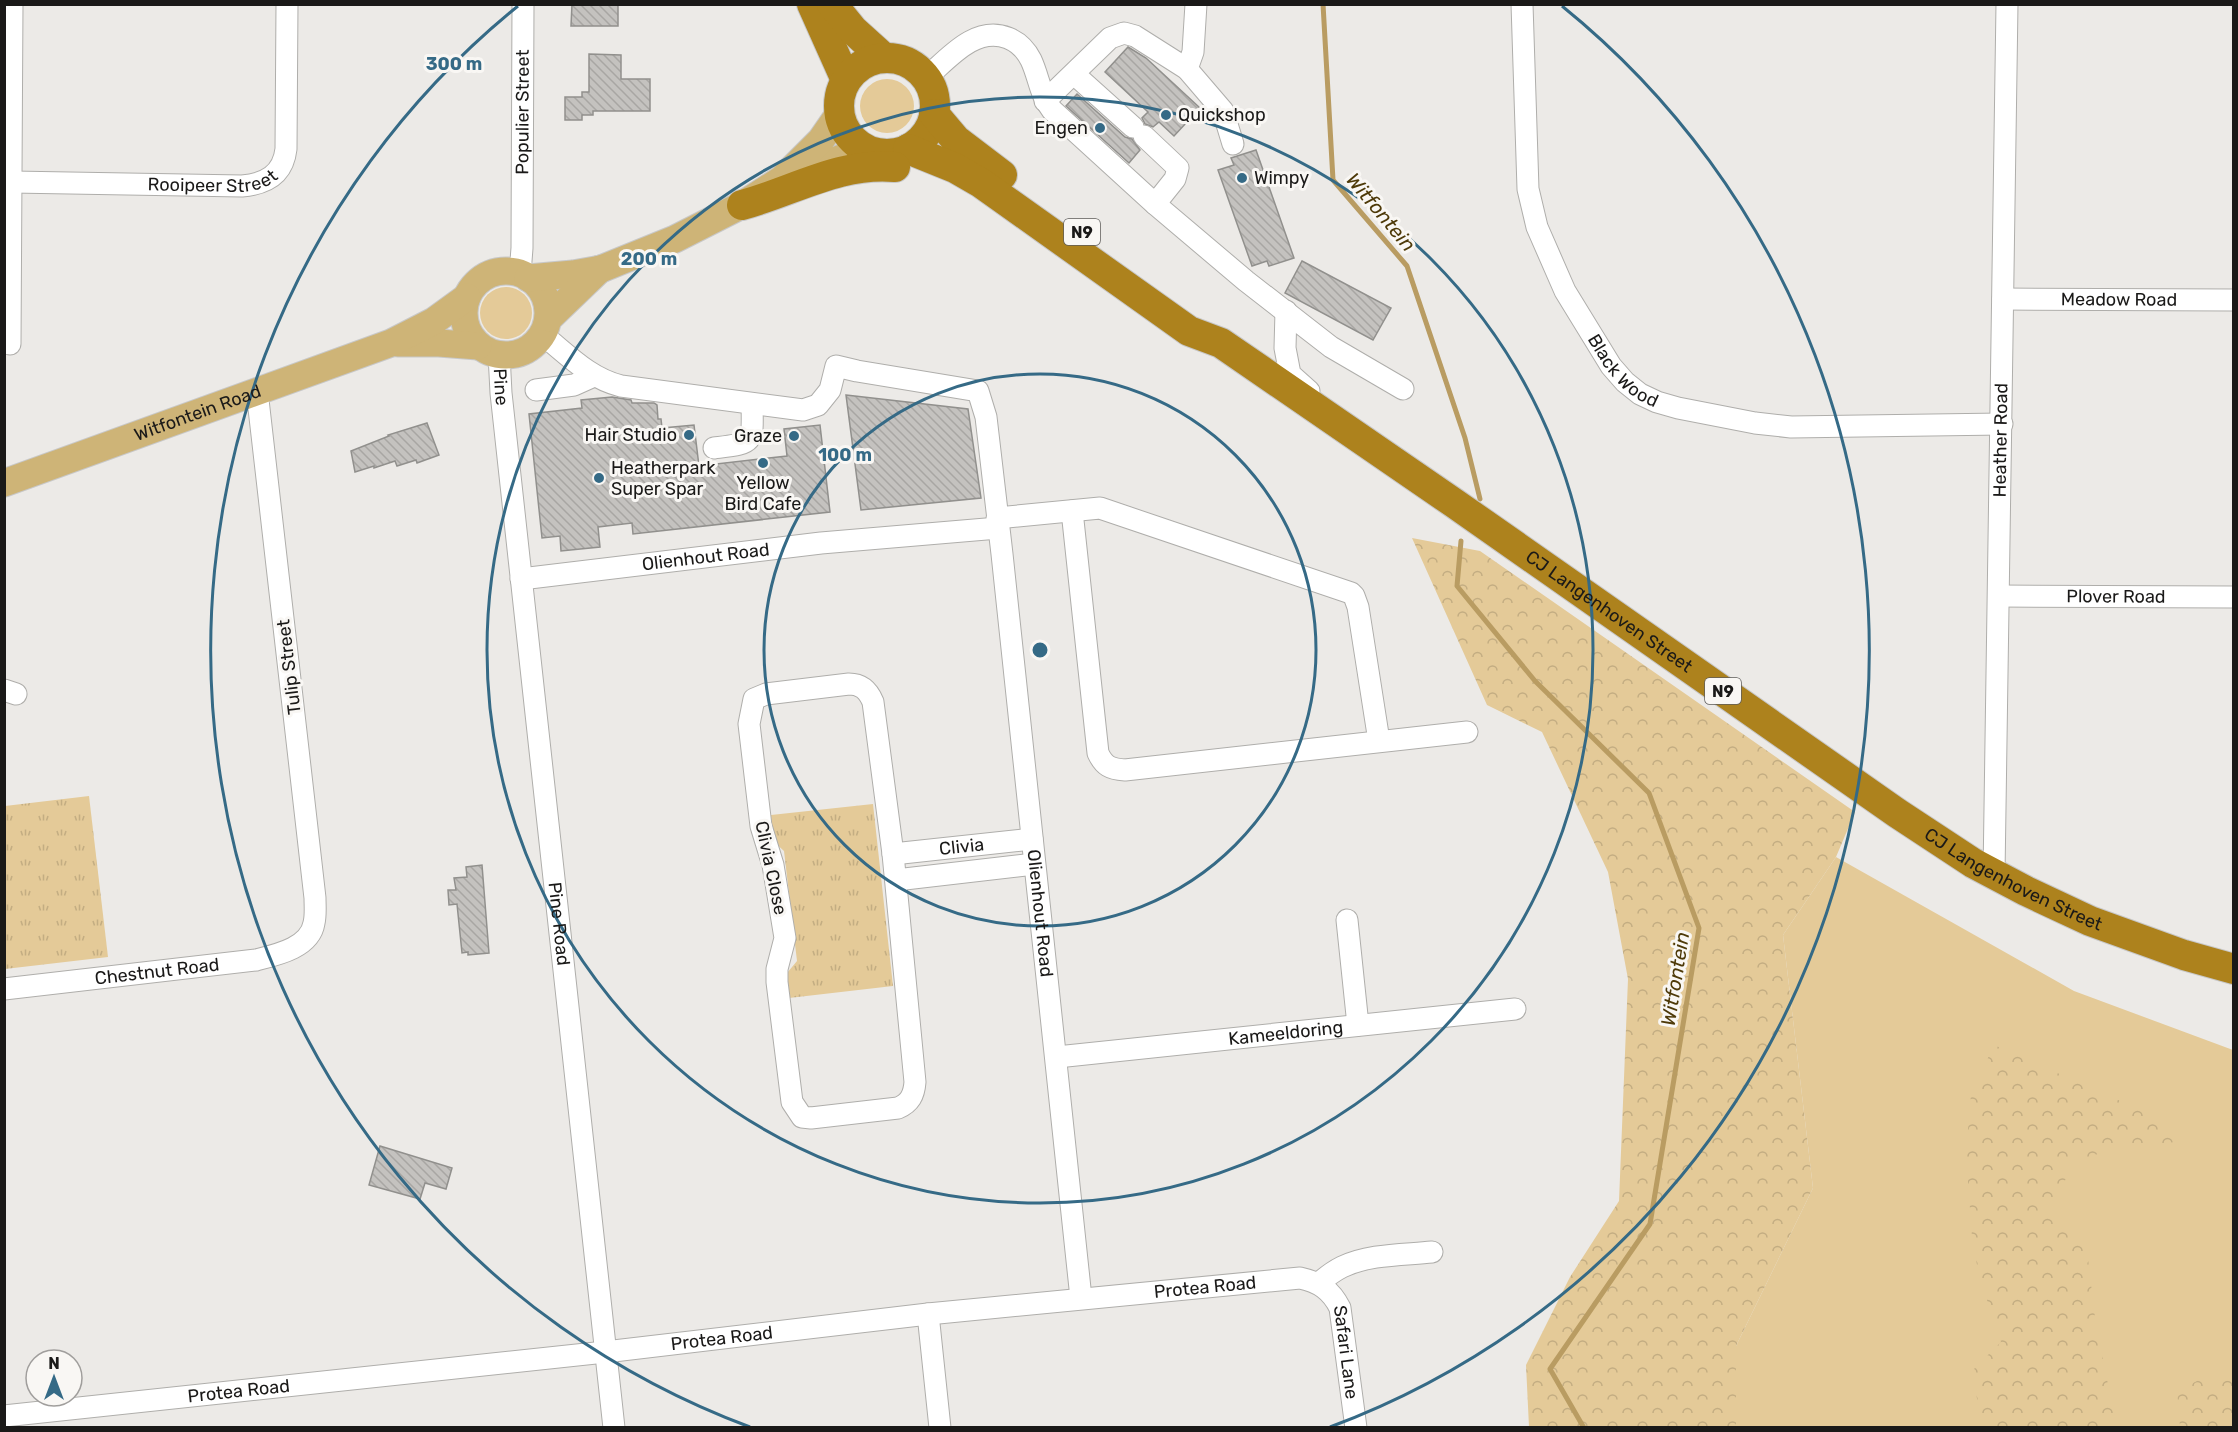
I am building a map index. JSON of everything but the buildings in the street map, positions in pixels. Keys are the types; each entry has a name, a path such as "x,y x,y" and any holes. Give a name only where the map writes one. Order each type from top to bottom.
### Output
{"highway":[{"path":"812,4 846,80"},
{"path":"832,4 853,30 884,58"},
{"path":"865,149 848,135 839,114 838,100 851,73 866,63 884,58 907,62 926,78 935,99 934,114 928,131 908,149"},
{"name":"CJ Langenhoven Street","path":"934,114 956,140 972,154 1173,297 1199,318 1221,343 1455,503 1897,813 1994,875 2090,921 2184,955 2234,969"},
{"name":"N9","path":"865,149 886,154 908,149"},
{"name":"CJ Langenhoven Street","path":"908,149 963,172 1022,210 1189,331 1221,343"},
{"path":"742,206 837,171 886,166 943,176 1022,210"}],"main road":[{"path":"601,269 576,290 528,350 514,355 489,350 470,333 465,318 465,303 474,286 489,275 508,272 524,276 573,274 601,269 675,239 742,206 782,179 817,144 839,114"},
{"path":"782,179 865,149"},
{"path":"524,276 540,287 545,296 548,305 546,326"},
{"name":"Witfontein Road","path":"4,483 390,344 435,321 467,297"},
{"name":"Witfontein Road","path":"390,344 427,342 489,350"}],"street":[{"path":"10,344 12,4"},
{"name":"Rooipeer Street","path":"12,182 242,186 268,180 278,171 286,149 287,4"},
{"name":"Populier Street","path":"523,4 524,276"},
{"path":"1187,69 1193,52 1196,4"},
{"name":"Black Wood","path":"1522,4 1528,189 1537,227 1565,291 1611,366 1626,382 1640,394 1657,402 1773,425 1838,428 2002,424"},
{"name":"Heather Road","path":"1994,875 2007,4"},
{"path":"1045,101 1110,38 1124,33 1135,36 1187,69 1223,111 1233,144"},
{"path":"926,78 969,41 980,36 998,35 1014,41 1027,53 1045,101 1061,120 1222,261 1331,347 1403,389"},
{"path":"1074,74 1178,168 1175,179 1155,204"},
{"name":"Meadow Road","path":"2003,299 2234,300"},
{"path":"1286,311 1285,348 1290,374 1364,442"},
{"path":"546,326 594,376 621,386 803,410 818,405 830,390 836,366 978,391 986,417 998,523 1092,508 1106,510 1351,593 1358,607 1379,741"},
{"name":"Pine","path":"489,350 499,373 504,420"},
{"path":"536,390 574,386 594,376"},
{"name":"Tulip Street","path":"257,391 315,898 314,925 306,940"},
{"path":"714,448 745,444 750,440 752,404"},
{"name":"Pine Road","path":"504,420 614,1428"},
{"path":"1072,511 1098,753 1108,767 1125,770 1467,732"},
{"name":"Olienhout Road","path":"521,579 998,523 1057,1057 1081,1298"},
{"name":"Plover Road","path":"1999,596 2234,597"},
{"name":"Clivia Close","path":"849,684 856,684 867,691 873,702 896,880 914,1090 906,1105 898,1108 819,1118 802,1117 792,1102 779,1001 777,969 785,938 773,865 761,826 749,724 754,699 788,690 849,684"},
{"name":"Clivia","path":"893,854 1032,839"},
{"name":"Clivia","path":"896,880 1034,864"},
{"path":"1347,920 1358,1025"},
{"name":"Chestnut Road","path":"4,989 256,960 280,954 306,940"},
{"name":"Kameeldoring","path":"1057,1057 1515,1009"},
{"path":"1319,1283 1342,1267 1354,1263 1432,1252"},
{"name":"Protea Road","path":"4,1416 605,1352 1081,1298 1285,1278 1300,1278 1319,1283"},
{"name":"Safari Lane","path":"1319,1283 1335,1299 1340,1308 1356,1428"},
{"path":"928,1314 940,1428"}],"green space":[{"path":"882,79 892,79 902,83 910,91 914,106 910,121 902,129 892,133 882,133 872,129 864,121 860,111 860,101 864,91 872,83"},
{"path":"501,287 511,287 525,294 532,313 525,332 511,339 501,339 491,335 484,328 480,318 480,308 484,298 491,291"},
{"path":"1412,538 1480,551 1855,812 1836,857 1783,935 1813,1188 1736,1346 1736,1427 1529,1427 1526,1365 1570,1277 1619,1201 1628,979 1608,872 1542,732 1487,705"},
{"path":"89,796 108,957 5,969 5,806"},
{"path":"873,804 893,986 789,998 787,973 797,961 784,851 773,841 771,815"},
{"path":"1836,857 2074,991 2233,1050 2233,1427 1736,1427 1736,1346 1813,1188 1783,935"},
{"path":"1994,1045 2170,1123 2177,1142 2124,1146 2072,1162 2051,1218 2084,1237 2095,1317 2116,1427 1994,1427 1980,1415 1972,1371 2001,1342 1979,1276 1972,1237 1966,1153 1971,1094"},
{"path":"2201,1379 2233,1381 2233,1427 2180,1427 2177,1391"}],"waterway":[{"name":"Witfontein","path":"1323,4 1333,180 1407,266 1465,438 1480,499"},
{"name":"Witfontein","path":"1461,541 1457,586 1535,681 1649,793 1699,928 1650,1224 1550,1369 1584,1428"}],"place":[{"name":"Quickshop","path":"1166,115"},
{"name":"Engen","path":"1100,128"},
{"name":"Wimpy","path":"1242,178"},
{"name":"Hair Studio","path":"689,435"},
{"name":"Graze","path":"794,436"},
{"name":"Yellow Bird Cafe","path":"763,463"},
{"name":"Heatherpark Super Spar","path":"599,478"}]}
